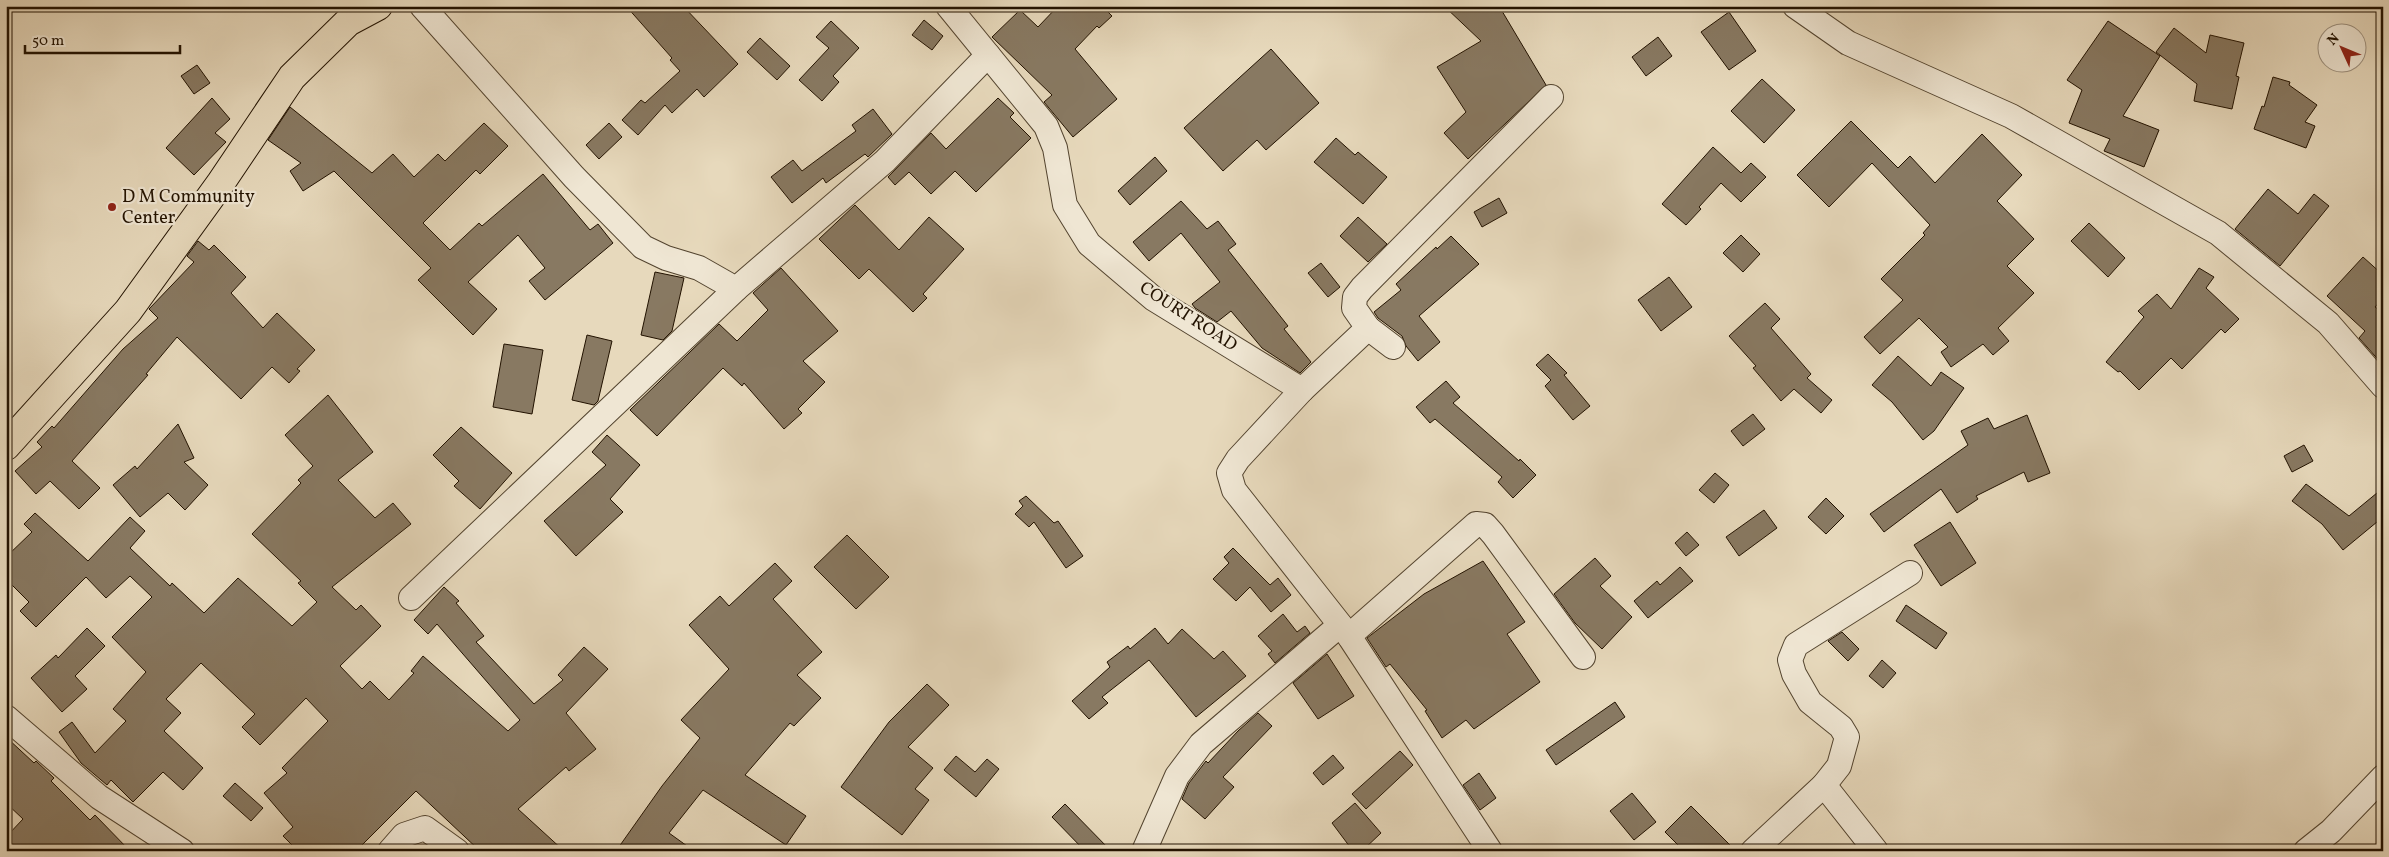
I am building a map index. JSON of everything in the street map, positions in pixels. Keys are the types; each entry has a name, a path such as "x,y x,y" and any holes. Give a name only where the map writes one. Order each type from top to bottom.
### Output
{"highway":[{"path":"6,446 128,311 220,184 292,78 348,22 378,6"}],"street":[{"path":"422,6 574,177 644,247 666,258 699,268 736,289"},
{"name":"COURT ROAD","path":"948,6 1046,126 1055,148 1065,205 1089,244 1154,299 1302,390"},
{"path":"1795,6 1848,43 2011,116 2218,233 2328,324 2383,386"},
{"path":"411,598 736,289 885,161 988,55"},
{"path":"1393,347 1368,328 1354,308 1356,297 1362,288 1551,97"},
{"path":"1368,328 1302,390 1238,459 1229,473 1234,490 1345,630 1490,851"},
{"path":"1144,851 1177,776 1201,744 1476,524 1485,525 1493,534 1583,657"},
{"path":"1753,851 1824,785 1839,766 1847,737 1841,727 1810,702 1794,674 1790,660 1796,645 1910,574"},
{"path":"6,717 99,797 182,851"},
{"path":"2306,851 2331,831 2383,778"},
{"path":"1824,785 1876,851"},
{"path":"390,851 404,835 425,828 457,851"}],"building":[{"path":"626,6 683,6 738,64 704,97 697,89 672,113 665,105 638,135 622,120 641,100 645,103 680,71 670,60 672,58"},
{"path":"1058,6 1070,6 1077,12 1083,6 1102,6 1112,16 1099,28 1097,26 1075,49 1117,99 1073,137 1044,102 1052,95 992,37 1020,10 1038,27"},
{"path":"1444,6 1499,6 1546,85 1468,159 1444,133 1466,112 1437,67 1481,41"},
{"path":"1729,12 1756,51 1729,70 1701,32"},
{"path":"924,20 943,36 932,50 912,35"},
{"path":"831,21 859,48 833,76 839,82 822,101 799,80 829,48 816,37"},
{"path":"2108,21 2160,56 2123,116 2159,130 2144,167 2104,151 2110,139 2069,123 2082,90 2067,80"},
{"path":"2174,28 2206,53 2210,35 2244,43 2236,76 2239,77 2232,109 2194,101 2197,84 2156,52"},
{"path":"1658,37 1672,56 1646,76 1632,57"},
{"path":"760,38 790,66 777,80 747,52"},
{"path":"1271,49 1319,103 1266,150 1257,140 1223,171 1184,128"},
{"path":"197,65 210,83 194,94 181,76"},
{"path":"2273,77 2290,82 2289,85 2317,105 2305,122 2315,126 2306,148 2254,129 2262,106 2264,107"},
{"path":"1762,79 1795,110 1764,143 1731,111"},
{"path":"212,98 230,119 215,133 226,142 194,175 166,148"},
{"path":"998,98 1014,113 1010,117 1031,138 976,192 955,171 931,194 909,172 895,185 888,177 931,133 946,149"},
{"path":"290,107 372,173 393,154 414,177 438,154 445,161 484,123 508,146 480,174 476,170 423,223 450,250 479,223 482,226 543,174 590,230 598,224 613,243 545,300 529,281 545,268 518,235 468,282 497,309 473,335 418,280 431,268 334,171 303,191 290,171 301,163 268,140"},
{"path":"873,109 892,134 868,157 865,154 826,183 823,178 792,203 771,177 793,160 802,171 856,131 852,125"},
{"path":"1851,121 1898,168 1910,156 1935,183 1982,134 2022,175 1997,201 2034,239 2007,266 2034,293 1998,328 2009,341 1993,355 1983,344 1951,367 1941,352 1948,347 1919,318 1880,354 1864,337 1903,300 1881,279 1925,235 1923,233 1930,225 1872,163 1829,207 1797,175"},
{"path":"609,123 622,137 599,159 586,145"},
{"path":"1336,138 1355,155 1358,152 1387,177 1363,204 1314,162"},
{"path":"1713,147 1741,173 1751,163 1766,177 1741,202 1721,183 1699,207 1701,209 1686,225 1662,204"},
{"path":"1155,157 1167,171 1130,205 1118,191"},
{"path":"2268,189 2298,214 2314,194 2329,206 2280,266 2235,229"},
{"path":"1499,198 1507,213 1482,227 1474,212"},
{"path":"1181,201 1207,229 1218,221 1236,244 1228,250 1288,326 1284,329 1311,362 1300,373 1262,348 1231,311 1217,322 1195,308 1192,304 1220,282 1181,233 1149,261 1133,242"},
{"path":"855,205 899,250 929,217 964,249 923,294 927,298 913,312 869,269 859,279 819,239"},
{"path":"1358,217 1387,244 1368,262 1340,236"},
{"path":"2089,223 2125,258 2108,277 2071,241"},
{"path":"1741,235 1760,254 1743,272 1723,253"},
{"path":"1451,236 1479,264 1419,316 1440,342 1418,361 1406,346 1402,336 1378,318 1374,312 1401,290 1396,284 1436,247 1437,249"},
{"path":"198,241 209,250 214,245 246,277 231,293 263,328 277,313 315,350 297,369 300,371 289,383 272,367 241,399 177,337 146,374 148,375 72,461 100,488 79,509 50,481 36,494 15,471 42,447 37,442 52,426 54,428 123,349 158,318 149,309 194,262 187,256"},
{"path":"2363,257 2383,275 2383,298 2375,307 2383,313 2383,365 2359,338 2365,331 2327,296"},
{"path":"1321,263 1340,287 1328,297 1308,273"},
{"path":"781,268 838,331 803,361 825,382 798,409 802,413 784,429 744,383 742,386 723,368 657,436 630,410 719,324 737,341 768,310 753,293"},
{"path":"2199,268 2214,277 2206,288 2239,319 2225,333 2221,329 2182,369 2171,358 2139,390 2120,371 2118,372 2106,362 2144,317 2138,311 2157,294 2171,309"},
{"path":"655,272 684,278 672,331 663,340 641,335"},
{"path":"1669,277 1692,307 1661,331 1638,300"},
{"path":"1765,303 1780,319 1771,328 1811,374 1807,378 1832,400 1821,413 1794,389 1781,401 1753,368 1756,366 1729,336"},
{"path":"587,335 612,341 598,401 594,405 572,400"},
{"path":"504,344 543,350 532,414 493,407"},
{"path":"1548,354 1567,373 1564,375 1590,406 1573,420 1545,386 1551,380 1536,365"},
{"path":"1898,356 1931,386 1941,372 1964,388 1934,431 1923,440 1892,402 1872,385"},
{"path":"1446,381 1460,397 1453,403 1519,461 1520,459 1536,475 1513,498 1498,482 1502,477 1435,419 1430,423 1416,407"},
{"path":"328,395 373,452 338,480 375,518 393,503 411,524 332,587 356,610 361,605 381,626 340,666 362,689 370,681 389,700 414,673 411,671 423,656 508,731 520,720 437,624 428,634 414,620 444,587 459,601 456,603 484,636 476,642 534,704 563,680 558,675 584,647 608,669 566,713 596,749 569,771 566,767 518,809 564,851 480,851 416,791 356,851 298,851 283,836 293,827 264,793 287,773 282,768 328,721 306,698 260,745 242,727 255,714 201,663 166,699 181,713 164,731 203,768 183,790 163,772 133,802 111,780 107,785 81,763 59,732 72,722 95,753 126,721 113,709 146,672 112,637 152,597 130,576 106,598 86,577 36,627 20,611 29,602 6,579 6,557 32,532 24,524 35,513 88,561 130,517 145,531 130,548 170,586 172,583 204,613 238,578 292,626 317,602 298,583 301,581 252,534 301,483 298,480 313,466 285,435"},
{"path":"1753,414 1765,429 1743,446 1731,431"},
{"path":"2027,415 2050,473 2028,482 2024,472 1976,496 1978,499 1957,513 1941,489 1884,532 1870,514 1968,445 1961,431 1988,418 1994,429"},
{"path":"178,424 194,458 184,462 208,485 185,510 168,493 140,517 113,485 135,466 137,469"},
{"path":"461,427 512,473 480,509 454,486 459,481 433,455"},
{"path":"607,435 640,465 610,499 623,512 576,556 544,521 606,465 592,452"},
{"path":"2304,445 2313,461 2292,472 2284,456"},
{"path":"1715,473 1729,485 1714,503 1699,490"},
{"path":"2306,484 2349,516 2383,488 2383,517 2343,550 2322,524 2292,501"},
{"path":"1026,496 1054,523 1058,521 1083,556 1066,568 1034,522 1029,527 1015,514 1023,506 1019,501"},
{"path":"1826,498 1844,516 1826,534 1808,517"},
{"path":"1764,510 1777,528 1739,556 1726,537"},
{"path":"1950,522 1976,563 1941,586 1914,545"},
{"path":"1687,532 1699,545 1686,556 1675,543"},
{"path":"847,535 889,577 856,609 814,567"},
{"path":"1233,548 1270,585 1278,578 1291,595 1271,612 1250,587 1236,601 1213,579 1229,563 1224,557"},
{"path":"1595,558 1611,576 1600,586 1632,617 1602,649 1575,623 1554,594"},
{"path":"1483,561 1525,622 1507,634 1540,682 1474,729 1466,720 1442,738 1425,711 1427,710 1390,664 1386,667 1367,638 1424,594"},
{"path":"775,563 792,581 773,599 822,652 797,675 821,698 794,726 790,723 745,775 806,816 786,845 703,790 669,833 694,851 616,851 662,786 700,738 681,720 729,669 689,625 720,596 729,606"},
{"path":"1680,567 1693,581 1648,618 1634,601 1657,581 1660,585"},
{"path":"1906,605 1947,633 1936,649 1896,621"},
{"path":"1283,614 1297,632 1305,626 1310,633 1275,663 1268,654 1272,651 1258,636"},
{"path":"87,628 105,646 75,676 87,689 62,712 31,678 56,655 58,658"},
{"path":"1155,628 1168,644 1182,629 1214,659 1223,651 1246,676 1196,717 1149,660 1102,697 1108,703 1089,719 1072,701 1110,667 1107,662 1128,646 1130,649"},
{"path":"1842,632 1859,649 1848,661 1828,641"},
{"path":"1327,654 1354,696 1318,719 1293,683"},
{"path":"1882,660 1896,673 1883,688 1869,676"},
{"path":"927,684 949,705 908,747 933,768 915,789 929,800 902,835 841,787 889,722"},
{"path":"1615,702 1625,717 1556,765 1546,750"},
{"path":"1258,713 1272,726 1223,777 1234,787 1205,819 1182,799 1189,783 1206,761 1208,763"},
{"path":"6,737 34,763 36,761 54,778 51,781 90,820 95,815 130,851 6,851 6,837 23,819 6,803"},
{"path":"1400,751 1413,765 1366,809 1352,794"},
{"path":"1333,755 1344,768 1323,785 1313,773"},
{"path":"956,756 975,772 987,759 999,769 976,797 944,770"},
{"path":"1479,773 1496,798 1480,810 1463,785"},
{"path":"235,783 263,808 251,821 223,796"},
{"path":"1632,793 1656,822 1634,840 1610,811"},
{"path":"1355,803 1381,833 1362,851 1353,851 1332,823"},
{"path":"1065,804 1111,851 1085,851 1052,817"},
{"path":"1691,806 1736,851 1684,851 1665,832"}],"place":[{"name":"D M Community Center","path":"112,207"}]}
